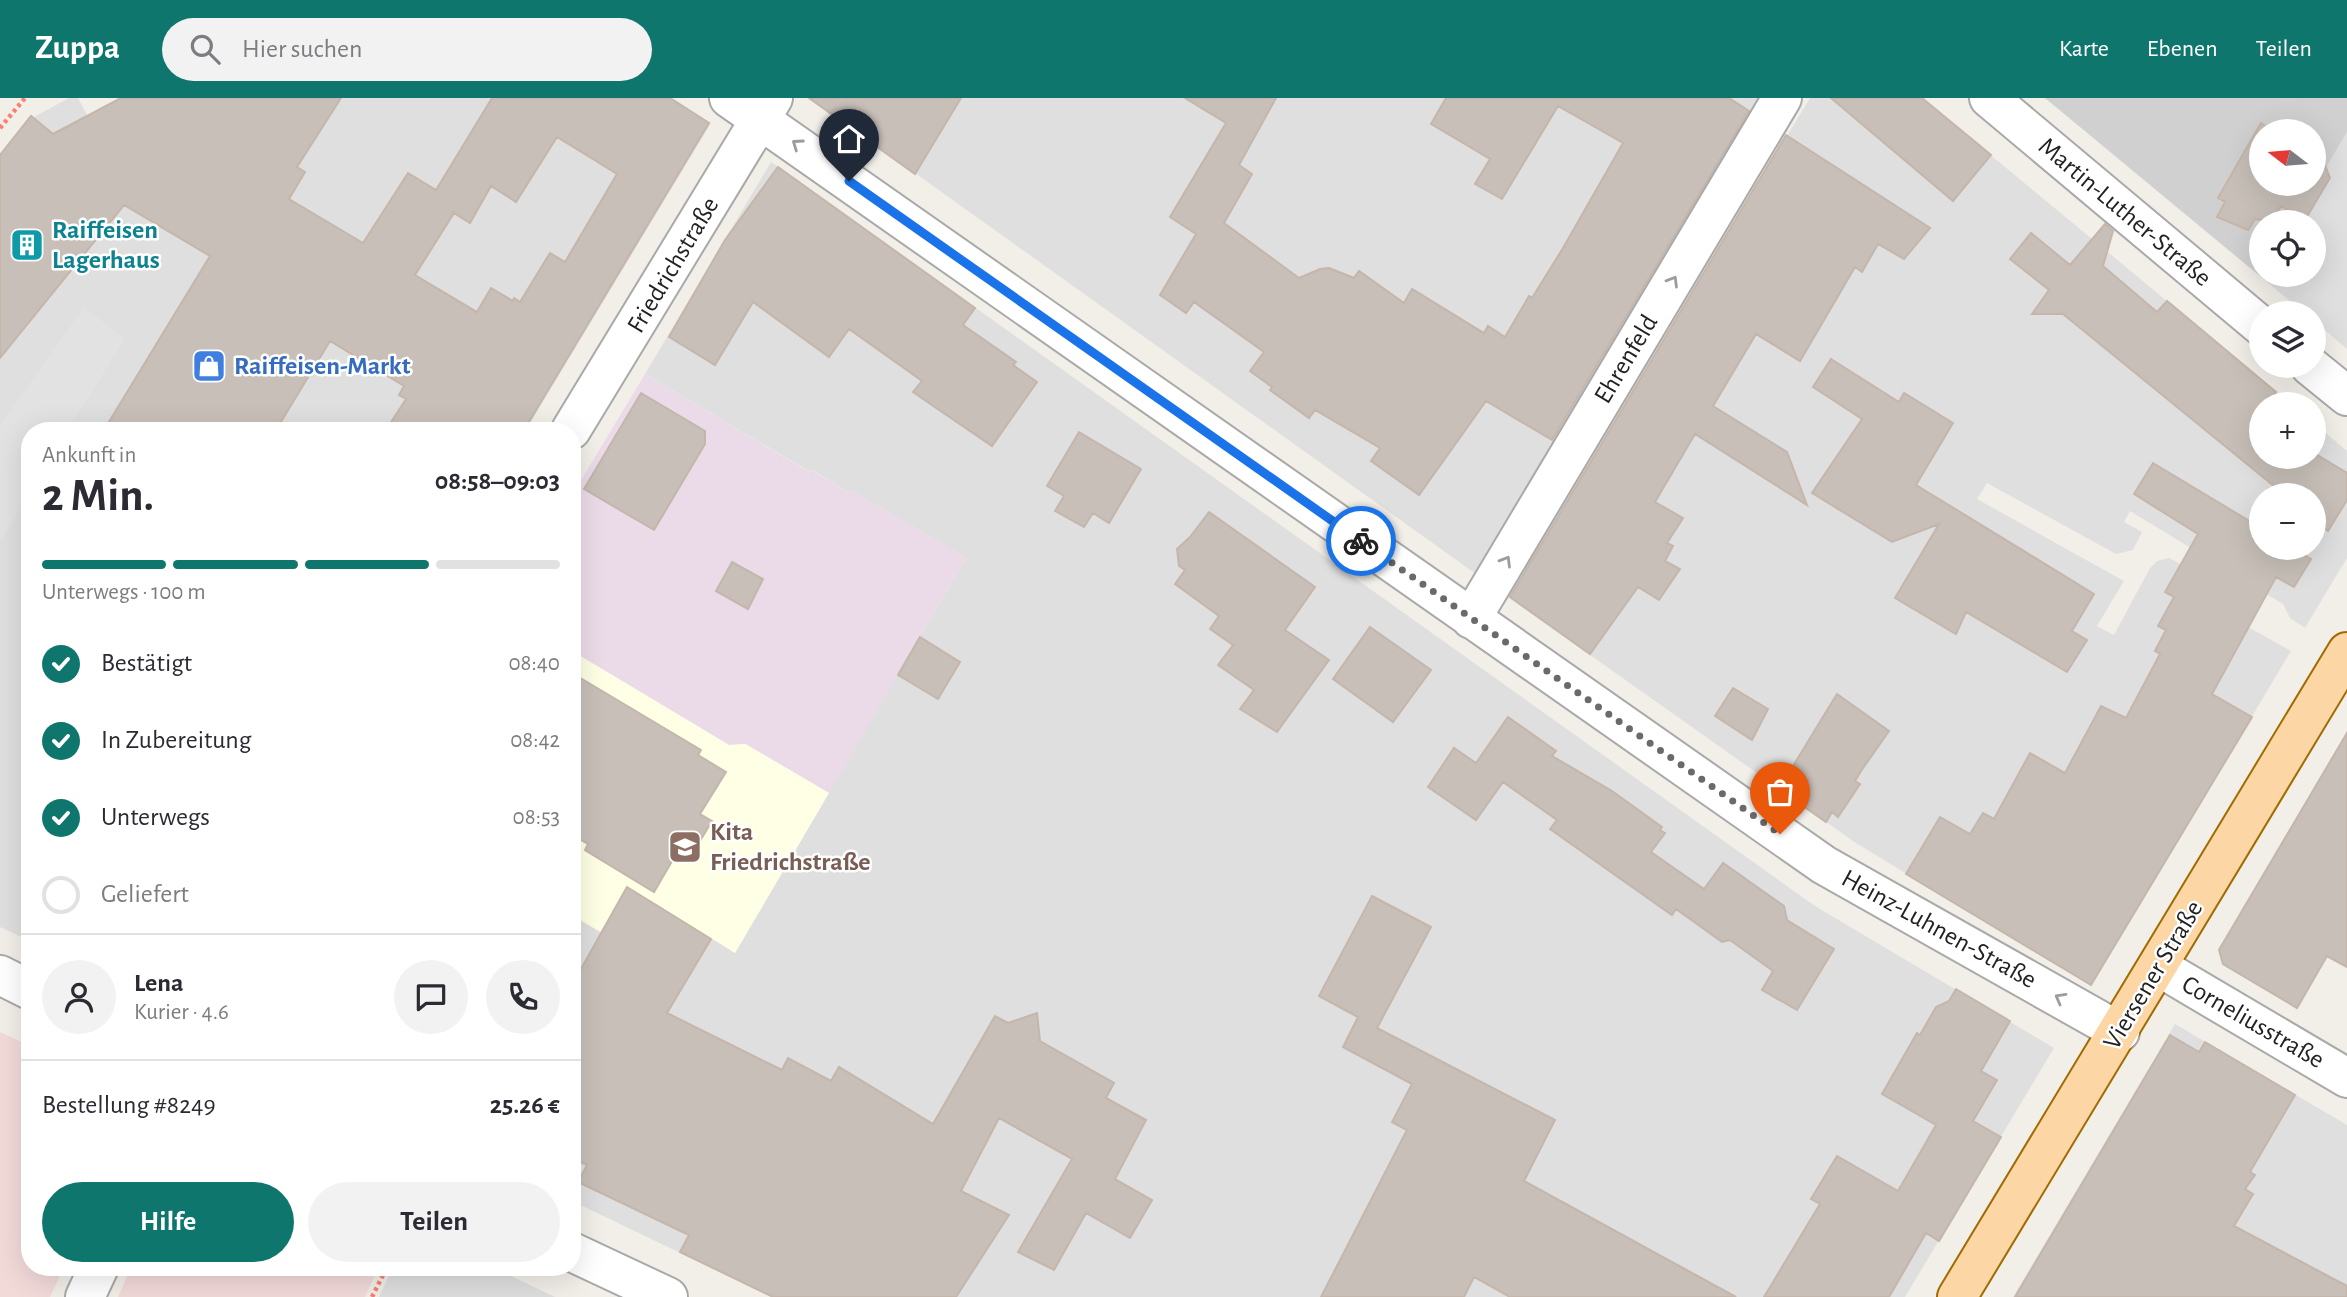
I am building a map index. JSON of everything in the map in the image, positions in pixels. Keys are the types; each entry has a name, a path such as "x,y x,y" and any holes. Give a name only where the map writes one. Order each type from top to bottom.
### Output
{"main road":[{"name":"Viersener Straße","path":"1957,1297 2120,1032 2347,652"}],"street":[{"name":"Heinz-Luhnen-Straße","path":"729,98 767,108 1471,619 1824,865 2120,1032"},
{"name":"Ehrenfeld","path":"1471,619 1782,98"},
{"name":"Martin-Luther-Straße","path":"1989,98 2249,316"},
{"name":"Friedrichstraße","path":"576,422 767,108"},
{"path":"2325,378 2347,396"},
{"name":"Corneliusstraße","path":"2158,967 2347,1077"},
{"path":"0,975 21,986"},
{"path":"581,1256 668,1297"},
{"path":"85,1297 95,1276"}],"path":[{"path":"0,128 25,98"},
{"path":"372,1297 382,1276"}],"shaded area":[{"path":"69,98 78,98 87,115 120,98 671,98 711,123 531,422 21,422 21,937 0,927 0,154 32,115 34,117"},
{"path":"810,98 1764,98 1476,574"},
{"path":"1810,98 1922,98 2249,369 2249,378 2260,378 2277,392 2249,392 2249,469 2326,469 2326,433 2347,451 2347,558 2305,628 2290,618 2283,604 2130,511 2124,522 2142,532 2133,550 2116,554 1987,483 1977,499 2124,581 2097,626 2114,635 2150,568 2157,561 2169,558 2221,585 2248,627 2291,651 2091,986 1856,843 1508,597"},
{"path":"2045,98 2347,98 2347,132 2326,168 2326,119 2249,119 2249,196 2319,196 2311,210 2249,210 2249,267"},
{"path":"2347,132 2347,349 2326,331 2326,301 2290,301 2273,287 2326,287 2326,210 2312,210 2320,196 2326,196 2326,167"},
{"path":"771,162 1815,906 2054,1048 1905,1297 772,1297 581,1205 581,920 622,945 650,900 735,953 966,558 852,491 850,493 812,470 810,472 645,374"},
{"path":"84,307 125,339 73,422 21,422 21,508 0,542 0,425"},
{"path":"645,374 809,472 811,470 850,493 852,491 966,558 829,793 746,744 729,745 581,656 581,480"},
{"name":"Kita Friedrichstraße","path":"581,656 729,745 745,744 829,793 735,953 650,900 622,945 581,920"},
{"path":"2175,1024 2347,1125 2347,1297 2013,1297"},
{"path":"0,1032 21,1042 21,1276 60,1276 50,1297 0,1297"},
{"path":"127,1276 375,1276 365,1297 118,1297"},
{"path":"389,1276 511,1276 555,1297 379,1297"}],"building":[{"path":"121,98 341,98 297,167 305,172 289,199 363,243 408,173 436,190 492,98 670,98 709,123 529,422 391,422 406,399 399,395 404,386 330,341 281,422 109,422 210,256 124,205 0,358 0,155 31,116 53,134","holes":["557,137 617,174 565,262 550,253 520,302 514,298 513,301 491,288 477,312 415,275 454,213 470,223 491,186 516,202"]},
{"path":"809,98 961,98 915,174"},
{"path":"1185,98 1276,98 1239,165 1252,174 1224,223 1299,278 1320,269 1329,268 1354,278 1359,271 1404,303 1412,289 1484,333 1488,326 1505,337 1529,296 1532,298 1563,248 1623,143 1558,106 1502,199 1475,184 1490,159 1431,124 1446,98 1729,98 1749,111 1552,440 1486,401 1419,495 1371,461 1380,448 1315,410 1309,418 1270,390 1272,387 1250,371 1264,352 1194,302 1186,313 1160,295 1196,234 1170,217 1226,123"},
{"path":"1831,98 1922,98 1991,155 1953,201"},
{"path":"1786,135 1930,228 1904,259 1878,244 1862,272 1855,267 1800,361 1756,334 1713,406 1787,452 1807,505 1695,434 1655,502 1683,518 1667,543 1673,546 1665,561 1680,569 1659,600 1638,587 1590,654 1510,597"},
{"path":"2249,144 2249,196 2319,196 2311,210 2288,210 2281,206 2279,210 2249,210 2248,230 2217,217 2225,202 2218,198"},
{"path":"778,167 975,308 963,325 1016,362 1013,365 1037,382 992,446 913,392 922,381 849,329 829,357 753,302 715,365 669,337 725,240"},
{"path":"2326,168 2330,178 2326,185"},
{"path":"2105,224 2113,231 2103,266 2157,312 2167,301 2249,369 2249,378 2259,378 2276,392 2249,392 2249,466 2063,314 2032,314 2049,290 2010,259 2031,233 2070,265"},
{"path":"1831,359 1899,402 1904,393 1953,423 1916,485 2094,594 2072,631 2087,640 2067,672 1966,612 1956,634 1895,598 1939,524 1892,542 1812,493 1862,419 1813,387"},
{"path":"641,393 705,431 705,444 654,530 584,489"},
{"path":"1079,432 1141,469 1109,523 1093,513 1084,527 1055,511 1064,496 1047,486"},
{"path":"2326,460 2347,473 2347,500 2328,531 2326,483 2270,483 2253,469 2326,469"},
{"path":"2153,463 2249,521 2249,560 2310,560 2294,587 2276,577 2212,694 2252,717 2091,985 1906,874 1940,817 1970,834 1983,813 1994,819 2030,753 2065,773 2101,706 2126,718 2160,654 2155,651 2166,630 2158,626 2174,597 2165,592 2198,534 2134,494"},
{"path":"1209,512 1315,587 1285,630 1329,660 1277,732 1240,709 1254,690 1218,665 1233,645 1210,629 1219,616 1175,584 1185,570 1179,566 1177,549"},
{"path":"732,562 763,579 748,609 716,591"},
{"path":"1370,627 1431,670 1393,722 1333,679"},
{"path":"920,637 960,662 938,699 898,675"},
{"path":"581,678 701,750 698,755 726,772 700,814 712,821 694,851 682,844 654,892 585,850 588,844 581,840"},
{"path":"1733,688 1768,709 1752,740 1715,716"},
{"path":"1837,694 1889,731 1855,781 1860,784 1838,817 1832,812 1826,822 1779,789"},
{"path":"1508,717 1556,751 1552,756 1612,791 1662,827 1660,830 1665,833 1651,852 1704,889 1723,863 1784,906 1787,920 1834,949 1797,1010 1762,990 1773,971 1730,940 1722,942 1676,909 1672,915 1550,829 1557,820 1503,782 1476,820 1428,787 1454,748 1476,763"},
{"path":"2347,733 2347,967 2327,956 2297,1008 2223,964 2219,950"},
{"path":"627,887 711,939 667,1013 782,1070 788,1058 831,1081 839,1067 933,1124 995,1016 1008,1023 1037,1013 1040,1041 1114,1083 1106,1098 1146,1120 1115,1179 1152,1200 1130,1238 1086,1213 1054,1270 1018,1252 1072,1159 999,1118 961,1191 1009,1215 956,1297 773,1297 680,1252 689,1235 581,1183 581,1176 587,1165 581,1162 581,969"},
{"path":"1372,896 1431,927 1377,1028 1555,1120 1524,1181 1736,1297 1510,1297 1474,1277 1464,1297 1321,1297 1407,1130 1392,1122 1412,1084 1343,1047 1358,1017 1319,996"},
{"path":"1956,989 2010,1021 1981,1071 1997,1080 1973,1121 2001,1137 1939,1241 1926,1233 1889,1297 1764,1297 1820,1204 1811,1199 1837,1156 1898,1191 1936,1125 1882,1094 1917,1033 1920,1035 1936,1007 1949,1001"},
{"path":"2170,1035 2199,1052 2205,1042 2295,1095 2250,1172 2255,1175 2245,1189 2253,1194 2234,1226 2347,1286 2347,1297 2015,1297"}],"way so far":[{"path":"1361,541 1780,834"}],"place":[{"name":"Raiffeisen Lagerhaus","path":"27,245"},
{"name":"Raiffeisen-Markt","path":"209,366"},
{"name":"Kita Friedrichstraße","path":"685,847"}],"route":[{"path":"849,181 1361,541"}]}
